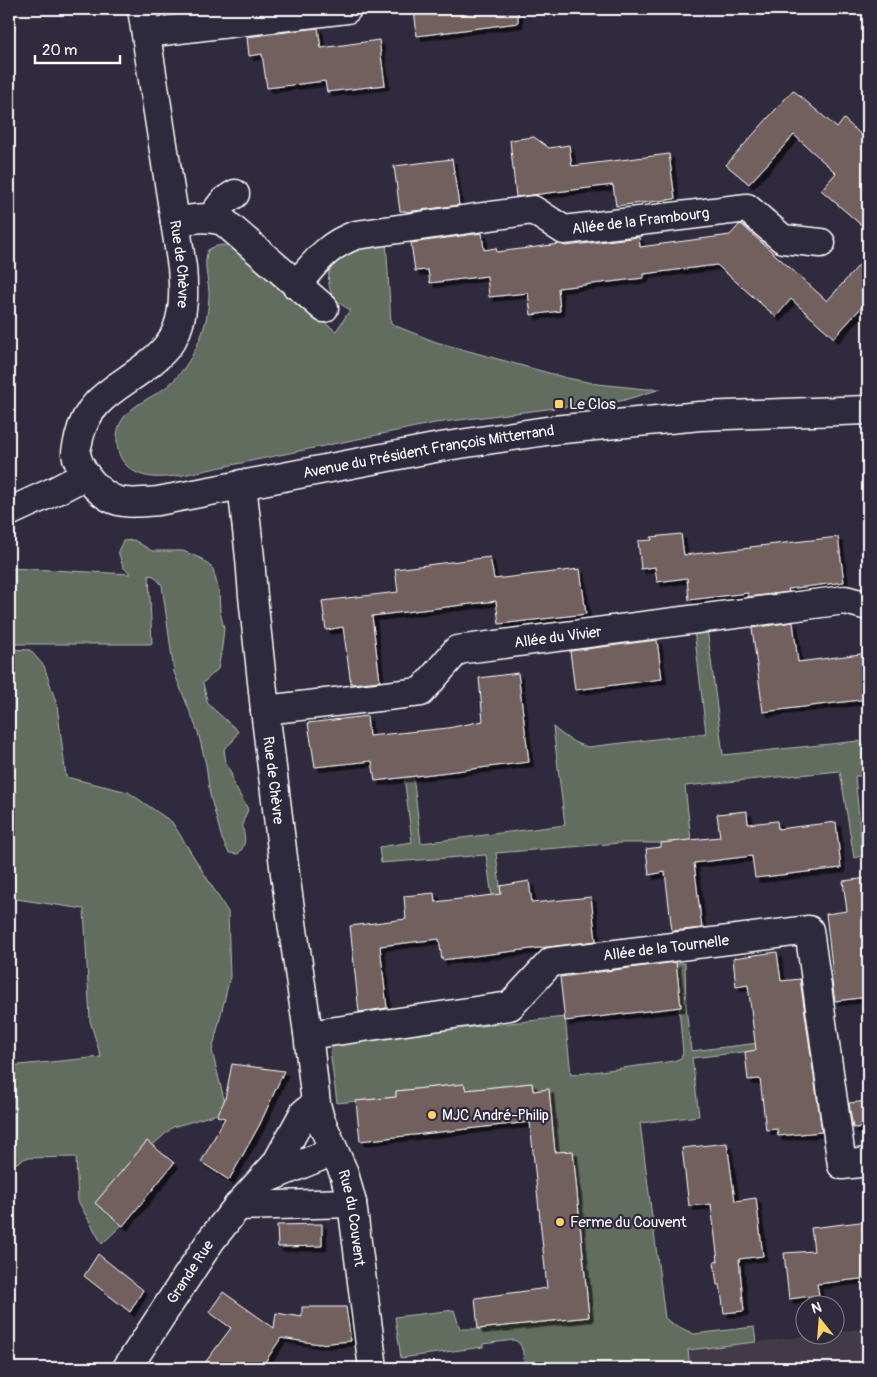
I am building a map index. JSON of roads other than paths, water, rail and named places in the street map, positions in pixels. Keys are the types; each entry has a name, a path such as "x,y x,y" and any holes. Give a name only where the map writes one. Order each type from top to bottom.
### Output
{"street":[{"path":"144,21 347,9"},
{"name":"Rue de Chèvre","path":"86,475 76,454 82,426 89,412 101,398 143,369 162,353 173,338 179,322 182,305 184,289 182,267 144,21"},
{"path":"212,218 224,201 235,194"},
{"name":"Allée de la Frambourg","path":"296,285 329,248 346,238 533,210 564,230 747,208 783,239 821,243"},
{"path":"174,222 201,217 223,221 324,308"},
{"name":"Avenue du Président François Mitterrand","path":"86,475 101,494 112,500 126,503 158,501 450,446 552,430 700,416 868,410"},
{"path":"9,512 86,475"},
{"name":"Rue de Chèvre","path":"242,484 284,874 313,1074"},
{"name":"Allée du Vivier","path":"265,710 422,692 456,650 845,600 868,606"},
{"name":"Allée de la Tournelle","path":"308,1033 510,1006 551,962 809,930 855,1163"},
{"name":"Rue du Couvent","path":"313,1074 316,1104 320,1119 344,1173 352,1203 373,1368"},
{"name":"Grande Rue","path":"127,1368 211,1240 238,1206 276,1164 304,1113 316,1104"},
{"name":"Grande Rue","path":"261,1180 334,1151"},
{"path":"238,1206 352,1203"}],"place":[{"name":"Le Clos","path":"559,404"},
{"name":"MJC André-Philip","path":"432,1115"},
{"name":"Ferme du Couvent","path":"560,1222"}]}
